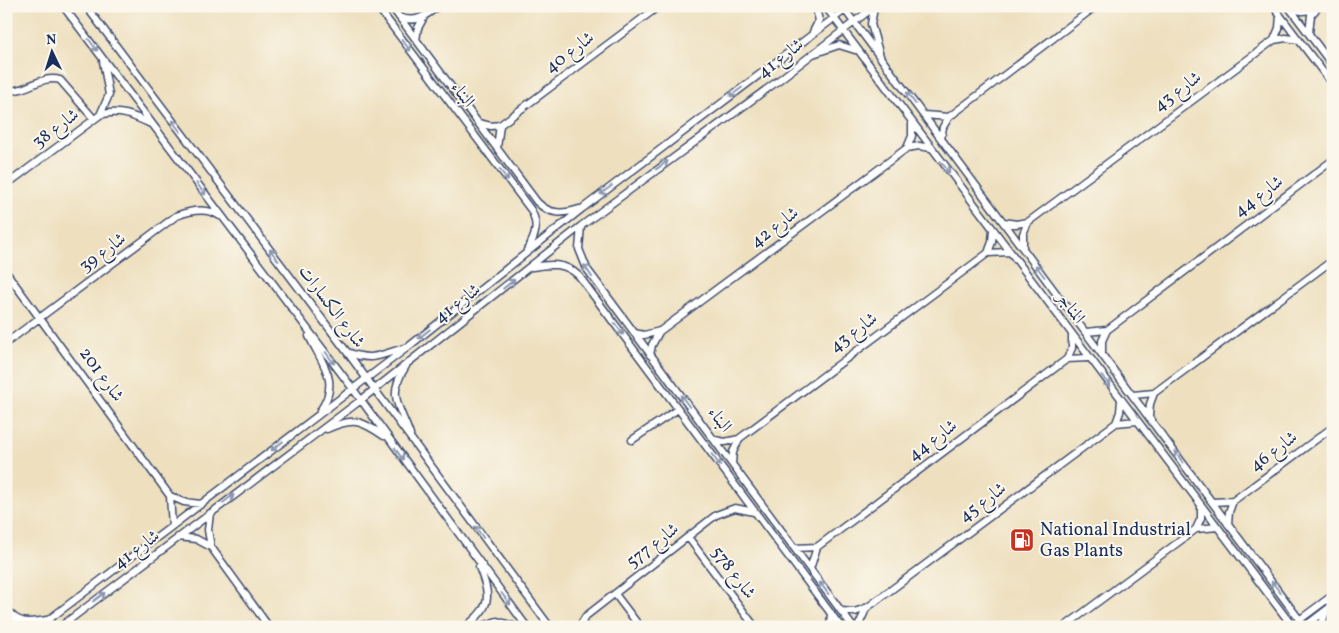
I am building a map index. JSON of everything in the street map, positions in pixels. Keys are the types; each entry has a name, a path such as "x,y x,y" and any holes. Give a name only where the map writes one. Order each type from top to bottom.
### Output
{"street":[{"name":"شارع الكسارات","path":"63,6 353,389 527,627"},
{"name":"شارع الكسارات","path":"86,6 347,352 413,444 550,627"},
{"name":"البناء","path":"377,6 531,210 536,224 536,234 524,254"},
{"name":"البناء","path":"391,6 536,202 544,208 563,213 583,208"},
{"path":"416,40 418,28 424,17 438,6"},
{"name":"شارع 40","path":"500,125 659,6"},
{"path":"810,36 819,20 815,6"},
{"name":"المناجر","path":"825,6 1291,626"},
{"name":"شارع 41","path":"60,627 374,390 581,226 875,6"},
{"name":"المناجر","path":"875,6 871,24 880,57"},
{"path":"941,139 943,127 949,117 1096,6"},
{"path":"1273,6 1333,85"},
{"name":"شارع 41","path":"39,627 408,347 583,208 846,7"},
{"name":"المناجر","path":"846,7 854,22 1305,627"},
{"path":"1289,8 1302,12 1317,8"},
{"path":"1289,8 1333,66"},
{"path":"1309,34 1309,22 1317,8"},
{"path":"1274,40 1279,28 1280,15"},
{"path":"398,17 411,20 424,17"},
{"path":"1274,40 1286,38 1299,40"},
{"name":"شارع 43","path":"1028,222 1274,40"},
{"path":"812,54 839,45 857,51"},
{"name":"شارع 38","path":"97,117 109,95 103,59"},
{"path":"6,90 17,90 49,78 60,80 97,117"},
{"name":"شارع 38","path":"6,185 97,117 118,112 127,113 154,126"},
{"path":"924,115 949,117"},
{"path":"478,123 487,126 500,125 497,149"},
{"path":"907,148 912,136 912,123"},
{"path":"907,148 919,146 931,148"},
{"name":"شارع 42","path":"650,354 652,344 660,331 907,148"},
{"name":"شارع 44","path":"1107,330 1333,160"},
{"name":"شارع 39","path":"6,344 176,216 196,210 206,211 224,219"},
{"path":"1004,222 1016,224 1028,222"},
{"path":"1022,247 1023,234 1028,222"},
{"name":"البناء","path":"581,226 579,249 584,264 853,627"},
{"path":"993,230 992,242 988,253 1009,252"},
{"name":"شارع 43","path":"740,438 988,253"},
{"path":"1133,395 1154,393 1333,260"},
{"name":"البناء","path":"530,267 554,264 574,271 841,627"},
{"name":"شارع 201","path":"6,272 41,317 170,496"},
{"path":"304,325 329,375 330,384 326,401 316,416"},
{"path":"1086,332 1107,330 1102,341 1102,353"},
{"path":"634,333 644,335 660,331"},
{"path":"1072,336 1072,348 1067,359 1088,358"},
{"path":"347,352 362,358 374,358 408,347"},
{"name":"شارع 44","path":"817,547 1067,359"},
{"path":"411,360 397,382 394,394 413,444"},
{"path":"1149,416 1150,404 1154,393"},
{"path":"1120,400 1120,412 1116,423 1137,421"},
{"path":"632,440 678,410"},
{"path":"314,434 338,424 354,421 368,425 388,438"},
{"name":"شارع 45","path":"858,627 862,614 868,607 1116,423"},
{"name":"شارع 46","path":"1233,500 1333,427"},
{"path":"715,440 725,442 740,438"},
{"path":"732,463 733,452 740,438"},
{"path":"172,526 170,496 184,502 201,504"},
{"path":"1212,502 1233,500 1228,524"},
{"path":"1064,627 1196,529 1201,518 1201,506"},
{"name":"شارع 577","path":"579,627 586,616 725,511 745,509 754,512"},
{"path":"210,513 208,530 210,547"},
{"path":"1196,529 1218,527"},
{"path":"178,538 196,539 210,547 269,627"},
{"name":"شارع 578","path":"688,538 755,627"},
{"path":"795,548 808,549 817,547"},
{"path":"810,569 817,547"},
{"path":"465,627 480,616 487,602 487,588 476,559"},
{"path":"615,594 640,627"},
{"path":"1291,626 1333,595"},
{"path":"1305,627 1333,605"},
{"name":"شارع 45","path":"841,611 855,612 868,607"},
{"path":"6,609 13,618 14,627"},
{"path":"1321,627 1326,610"},
{"path":"830,627 831,613"},
{"path":"13,618 26,622 48,619"},
{"path":"480,627 498,621 517,627"}],"place":[{"name":"National Industrial Gas Plants","path":"1022,540"}]}
